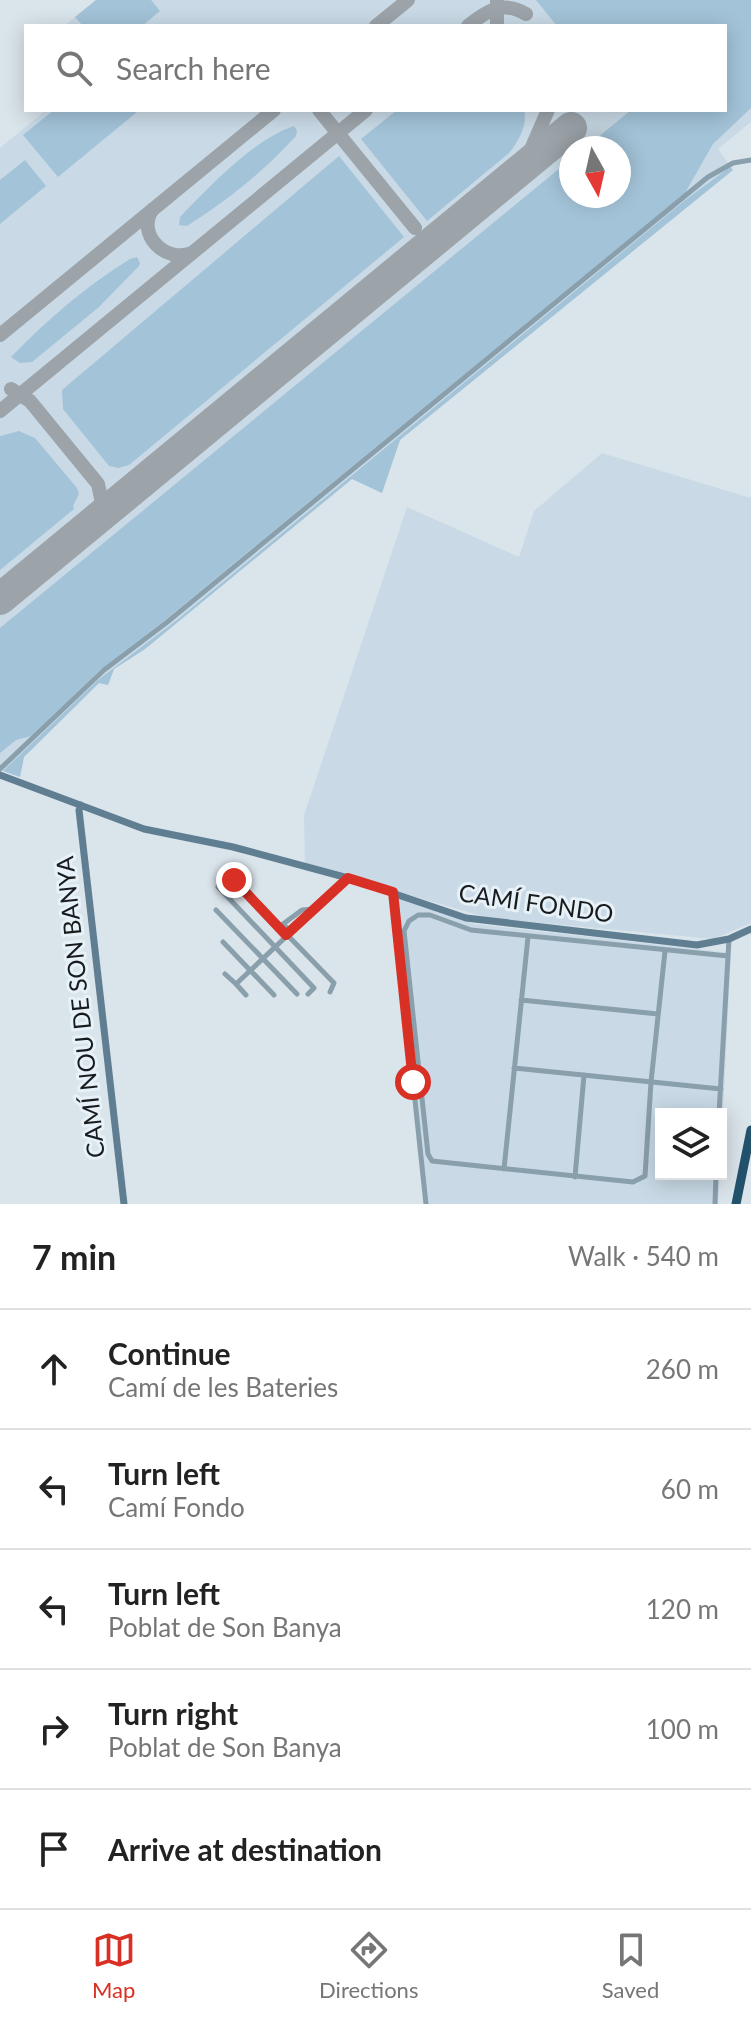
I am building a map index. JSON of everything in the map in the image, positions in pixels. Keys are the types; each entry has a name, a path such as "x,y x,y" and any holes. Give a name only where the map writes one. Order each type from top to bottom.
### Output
{"highway":[{"path":"736,1204 751,1130"}],"street":[{"path":"0,772 104,670 166,623 708,177 729,164 751,160"},
{"name":"CAMÍ FONDO","path":"0,772 144,829 233,847 348,878 466,918 697,945 729,939 751,929"},
{"name":"CAMÍ NOU DE SON BANYA","path":"81,805 79,810 124,1204"},
{"path":"236,984 348,878"},
{"path":"308,994 314,988 218,887 220,882 234,880 288,933 334,983 330,992"},
{"path":"393,892 426,1204"},
{"path":"216,910 297,994"},
{"path":"665,951 645,1176 642,1180 633,1182 575,1177 432,1161 428,1154 404,931 409,921 418,915 430,915 471,930 728,956"},
{"path":"504,1169 528,937"},
{"path":"719,1108 729,939"},
{"path":"223,942 274,995"},
{"path":"225,974 246,995"},
{"path":"521,1000 658,1014"},
{"path":"514,1068 721,1089"},
{"path":"575,1177 584,1075"},
{"path":"715,1204 716,1180"}],"shaded area":[{"path":"96,0 751,0 751,122 718,149 733,170 400,440 382,493 352,479 145,649 114,669 108,685 99,683 24,757 20,777 0,770 0,148 44,112 727,112 727,24 66,24"},
{"path":"96,0 151,0 160,11 144,24 81,24 75,17"},
{"path":"536,0 751,0 751,108 713,144 685,193 100,670 31,736 16,740 0,753 0,628 559,169 559,208 631,208 631,136 600,136 629,112 727,112 727,24 555,24"},
{"path":"52,112 137,112 58,177 23,135"},
{"path":"395,112 524,112 525,122 519,139 509,153 427,221 361,139"},
{"path":"294,126 296,136 258,173 187,226 179,225 180,217 233,165 263,141"},
{"path":"339,156 404,237 129,465 118,468 109,466 63,409 62,390"},
{"path":"25,160 46,186 0,224 0,180"},
{"path":"730,167 733,170 400,440 382,493 352,479 145,649 114,669 108,685 99,683 24,757 20,777 3,771 98,680 177,620 684,201"},
{"path":"137,257 139,266 99,307 32,362 20,363 11,357 82,292"},
{"path":"19,431 35,438 79,494 74,509 0,570 0,436"},
{"path":"602,453 751,498 751,923 713,939 489,918 305,865 304,815 407,507 519,557 534,511"},
{"path":"395,897 474,924 731,953 723,1108 655,1108 655,1180 720,1180 718,1204 427,1204"}],"taxiway":[{"path":"378,24 408,0"},
{"path":"497,0 497,24"},
{"path":"471,24 495,9 510,8 526,14"},
{"path":"0,335 272,112"},
{"path":"321,112 415,228"},
{"path":"0,411 364,112"},
{"path":"519,172 547,112"},
{"path":"153,209 148,228 156,244 172,254 192,253"},
{"path":"11,389 30,401 98,484 102,503 96,521"}],"runway":[{"path":"0,599 571,128"}],"route":[{"path":"234,880 286,935 348,878 393,892 413,1082"}]}
